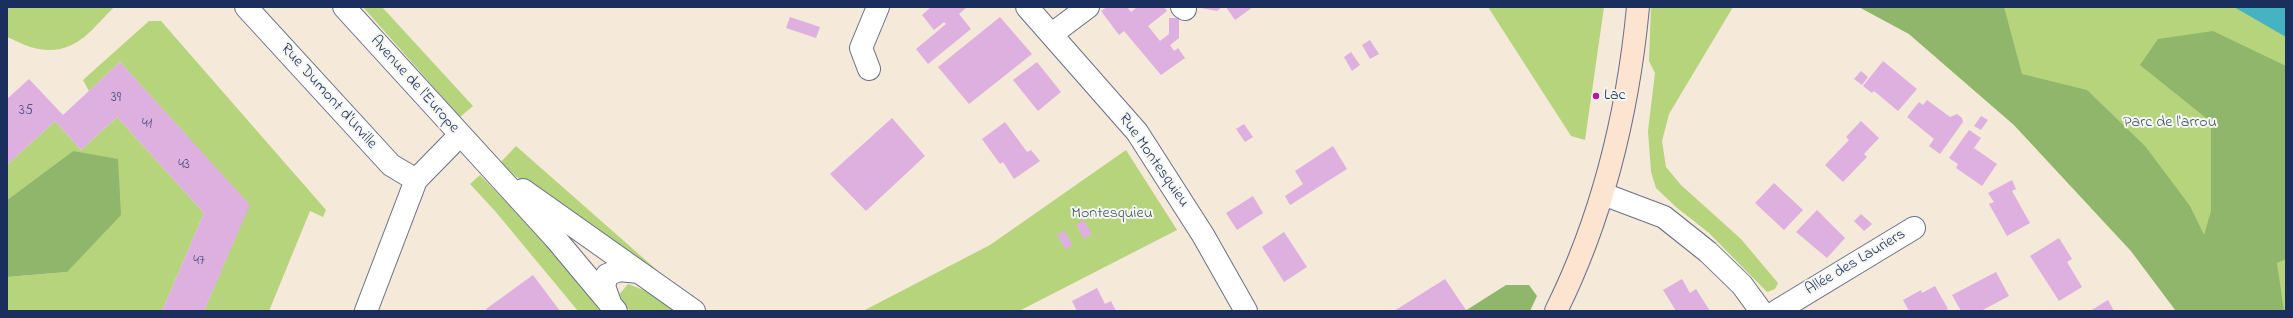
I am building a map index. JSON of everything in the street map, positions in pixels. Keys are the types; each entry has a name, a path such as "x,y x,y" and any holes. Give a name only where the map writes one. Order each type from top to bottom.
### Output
{"main road":[{"path":"1556,311 1569,285 1603,194 1618,141 1633,56 1638,7"}],"street":[{"name":"Rue Dumont d'Urville","path":"246,7 390,165 416,180"},
{"name":"Avenue de l'Europe","path":"344,7 485,162"},
{"path":"869,69 861,48 878,7"},
{"name":"Rue Montesquieu","path":"1027,7 1137,132 1204,235 1246,311"},
{"path":"1052,34 1088,7"},
{"path":"366,311 416,180 460,135"},
{"path":"485,162 694,311"},
{"path":"485,162 555,238 613,307"},
{"path":"1603,194 1664,217 1708,252 1742,284 1761,311"},
{"name":"Allée des Lauriers","path":"1777,311 1914,228"},
{"path":"613,307 604,286 607,275 619,270 639,272"}],"green space":[{"path":"7,7 114,7 82,39 63,48 52,50 31,47 7,37"},
{"path":"363,7 382,7 473,106 460,117"},
{"path":"1488,7 1604,7 1585,140 1571,136"},
{"path":"1651,7 1733,7 1669,114 1662,141 1666,167 1681,185 1741,239 1778,283 1775,289 1767,292 1709,233 1676,207 1656,188 1651,172 1648,131 1655,73 1649,61"},
{"name":"Parc de l'arrou","path":"1859,7 2286,7 2286,311 2176,311 2131,251 2014,125 1909,34"},
{"name":"Parc de l'arrou","path":"1859,7 2004,7 2022,74 2087,90 2145,146 2190,206 2204,235 2211,211 2211,122 2140,65 2158,39 2213,31 2286,66 2286,259 2277,263 2284,311 2176,311 2131,251 2014,125 1909,34"},
{"path":"149,21 161,21 326,210 323,217 310,211 269,311 204,311 249,205 120,62 89,91 83,80"},
{"path":"117,117 204,213 162,311 7,311 7,277 67,272 73,151 7,200 7,165 55,121 81,150"},
{"path":"516,146 658,271 656,273 515,176 501,162"},
{"name":"Montesquieu","path":"1126,150 1177,230 1019,311 863,311 990,245"},
{"path":"73,151 118,159 121,215 67,272 7,277 7,200"},
{"path":"480,175 558,258 600,311 578,311 495,211 470,184"},
{"path":"628,284 654,294 678,311 630,311 619,295"},
{"path":"1506,285 1529,285 1537,296 1530,311 1465,311"}],"water":[{"path":"2234,7 2286,7 2286,37"}],"building":[{"path":"931,7 967,7 959,14 971,29 928,64 916,49 946,24 944,22 934,30 922,15"},
{"path":"1107,7 1127,7 1131,12 1137,7 1164,7 1167,11 1148,26 1160,41 1169,34 1169,18 1179,18 1179,38 1170,45 1174,51 1178,48 1185,58 1161,75 1124,31 1119,35 1101,11"},
{"path":"1195,7 1222,7 1217,11"},
{"path":"1226,7 1253,7 1235,20"},
{"path":"790,17 820,27 816,38 786,28"},
{"path":"1000,17 1032,54 969,104 938,67"},
{"path":"1370,40 1379,54 1370,59 1362,45"},
{"path":"1351,52 1360,65 1352,71 1344,57"},
{"path":"1883,61 1917,89 1898,111 1874,91 1872,93 1863,86"},
{"path":"120,62 250,205 204,311 162,311 204,213 117,117 81,150 55,121 7,165 7,99 29,79 63,115"},
{"path":"1037,62 1061,92 1038,111 1013,80"},
{"path":"1861,71 1868,77 1862,85 1854,79"},
{"path":"1927,100 1950,117 1957,114 1962,118 1963,122 1940,154 1929,146 1934,139 1907,117 1919,102 1923,105"},
{"path":"1981,116 1988,120 1981,130 1974,126"},
{"path":"892,118 925,156 866,211 830,174"},
{"path":"1861,121 1879,138 1864,154 1867,157 1843,182 1825,165 1849,140 1846,137"},
{"path":"1005,122 1027,152 1031,150 1040,161 1014,179 1003,162 1000,164 982,139"},
{"path":"1244,124 1253,137 1245,142 1236,129"},
{"path":"1969,130 1981,138 1974,148 1997,164 1982,186 1956,168 1958,164 1949,158"},
{"path":"1333,146 1347,169 1290,205 1285,196 1303,184 1295,171"},
{"path":"2012,180 2016,189 2012,191 2030,223 2007,236 1989,204 1994,202 1988,193"},
{"path":"1774,183 1803,210 1784,230 1755,203"},
{"path":"1253,196 1263,213 1237,230 1226,213"},
{"path":"1817,210 1845,238 1827,258 1796,232"},
{"path":"1861,214 1872,224 1864,231 1854,221"},
{"path":"1084,220 1092,234 1084,239 1076,225"},
{"path":"1064,231 1073,245 1065,249 1057,235"},
{"path":"1284,232 1307,267 1284,282 1262,247"},
{"path":"2059,238 2072,259 2067,262 2082,287 2059,301 2030,256"},
{"path":"1996,272 2009,296 1981,311 1961,311 1952,295"},
{"path":"533,275 560,311 487,311 486,309"},
{"path":"1445,279 1466,310 1394,311"},
{"path":"1682,279 1690,293 1696,289 1710,311 1676,311 1663,290"},
{"path":"1935,286 1948,309 1944,311 1909,311 1903,300 1921,290 1922,293"},
{"path":"1097,288 1105,304 1111,301 1116,311 1077,311 1072,301"},
{"path":"2108,300 2114,311 2090,311"}],"place":[{"name":"Lac","path":"1596,96"}]}
